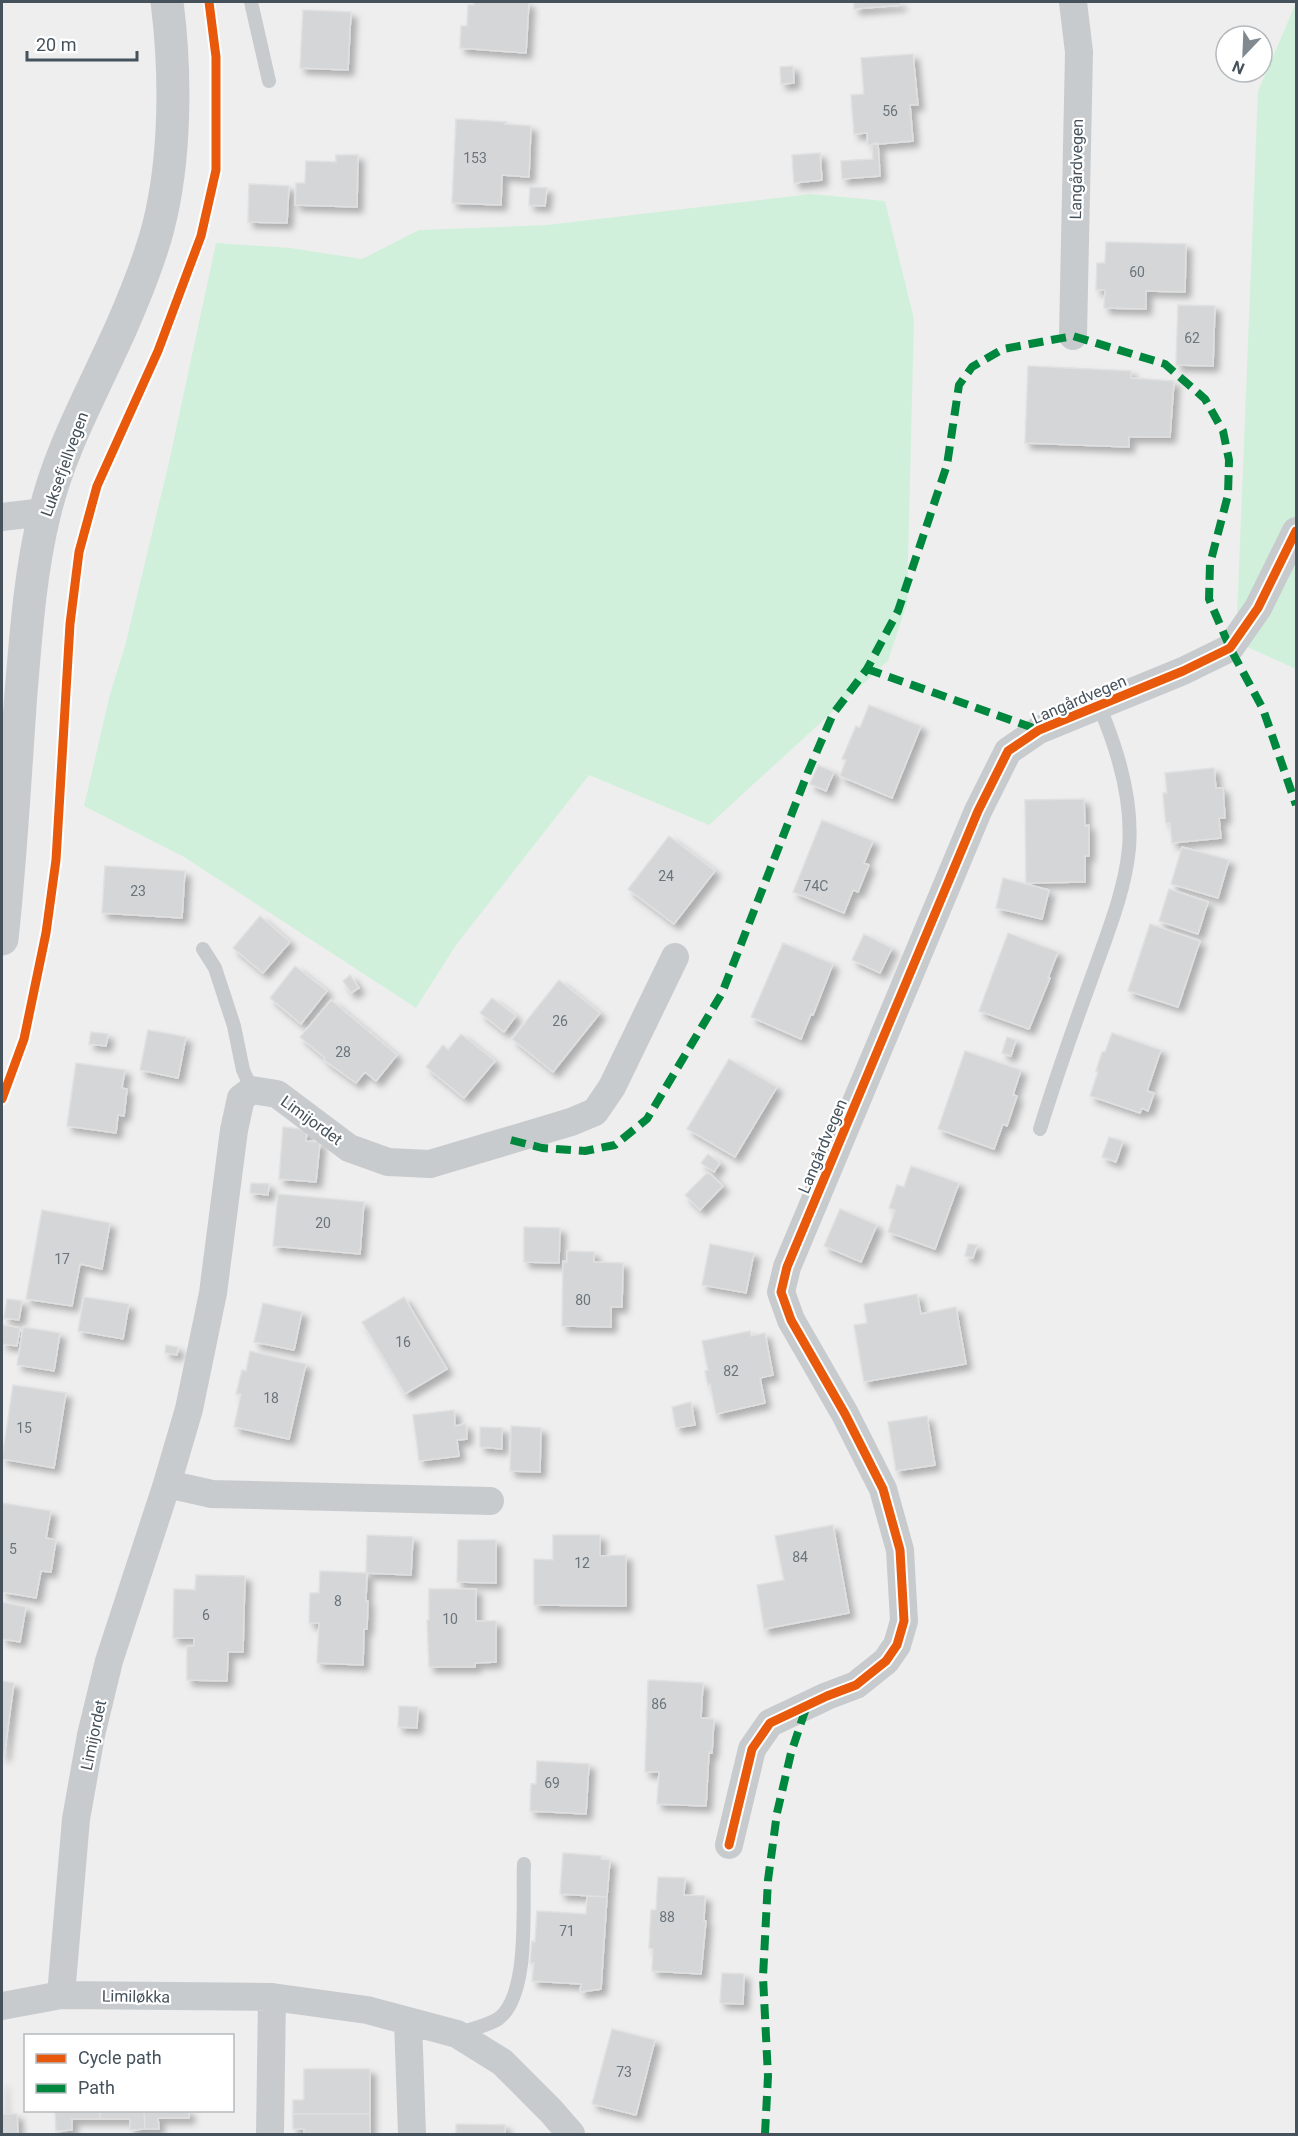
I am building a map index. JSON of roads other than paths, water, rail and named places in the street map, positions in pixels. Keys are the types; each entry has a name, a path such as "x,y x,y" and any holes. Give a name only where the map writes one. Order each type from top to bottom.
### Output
{"main road":[{"name":"Luksefjellvegen","path":"3,922 27,620 36,549 44,512 69,440 122,327 158,227 173,128 171,30 167,2"}],"street":[{"name":"Langårdvegen","path":"1073,2 1079,52 1073,336"},
{"path":"2,517 44,512"},
{"name":"Langårdvegen","path":"729,1845 752,1749 770,1723 856,1685 886,1661 897,1645 904,1621 900,1550 883,1489 845,1414 791,1320 781,1292 787,1267 978,811 1008,752 1039,730 1183,671 1230,648 1258,608 1296,531"},
{"name":"Limijordet","path":"61,1995 76,1819 91,1735 110,1661 189,1409 213,1293 234,1130 241,1098 252,1090 277,1094 349,1148 388,1162 430,1164 571,1122 595,1112 612,1087 675,957"},
{"path":"167,1484 212,1494 490,1501"},
{"name":"Limiløkka","path":"2,2006 61,1995 272,1997 367,2010 457,2034 502,2062 571,2134"},
{"path":"270,2134 272,1997"},
{"path":"408,2020 411,2134"}],"lane":[{"path":"251,2 269,81"},
{"path":"1040,1130 1111,922 1129,848 1126,794 1115,744 1099,706"},
{"path":"203,949 214,968 234,1026 243,1070 252,1090"},
{"path":"457,2034 497,2019 505,2012 518,1988 522,1949 524,1864"}]}
